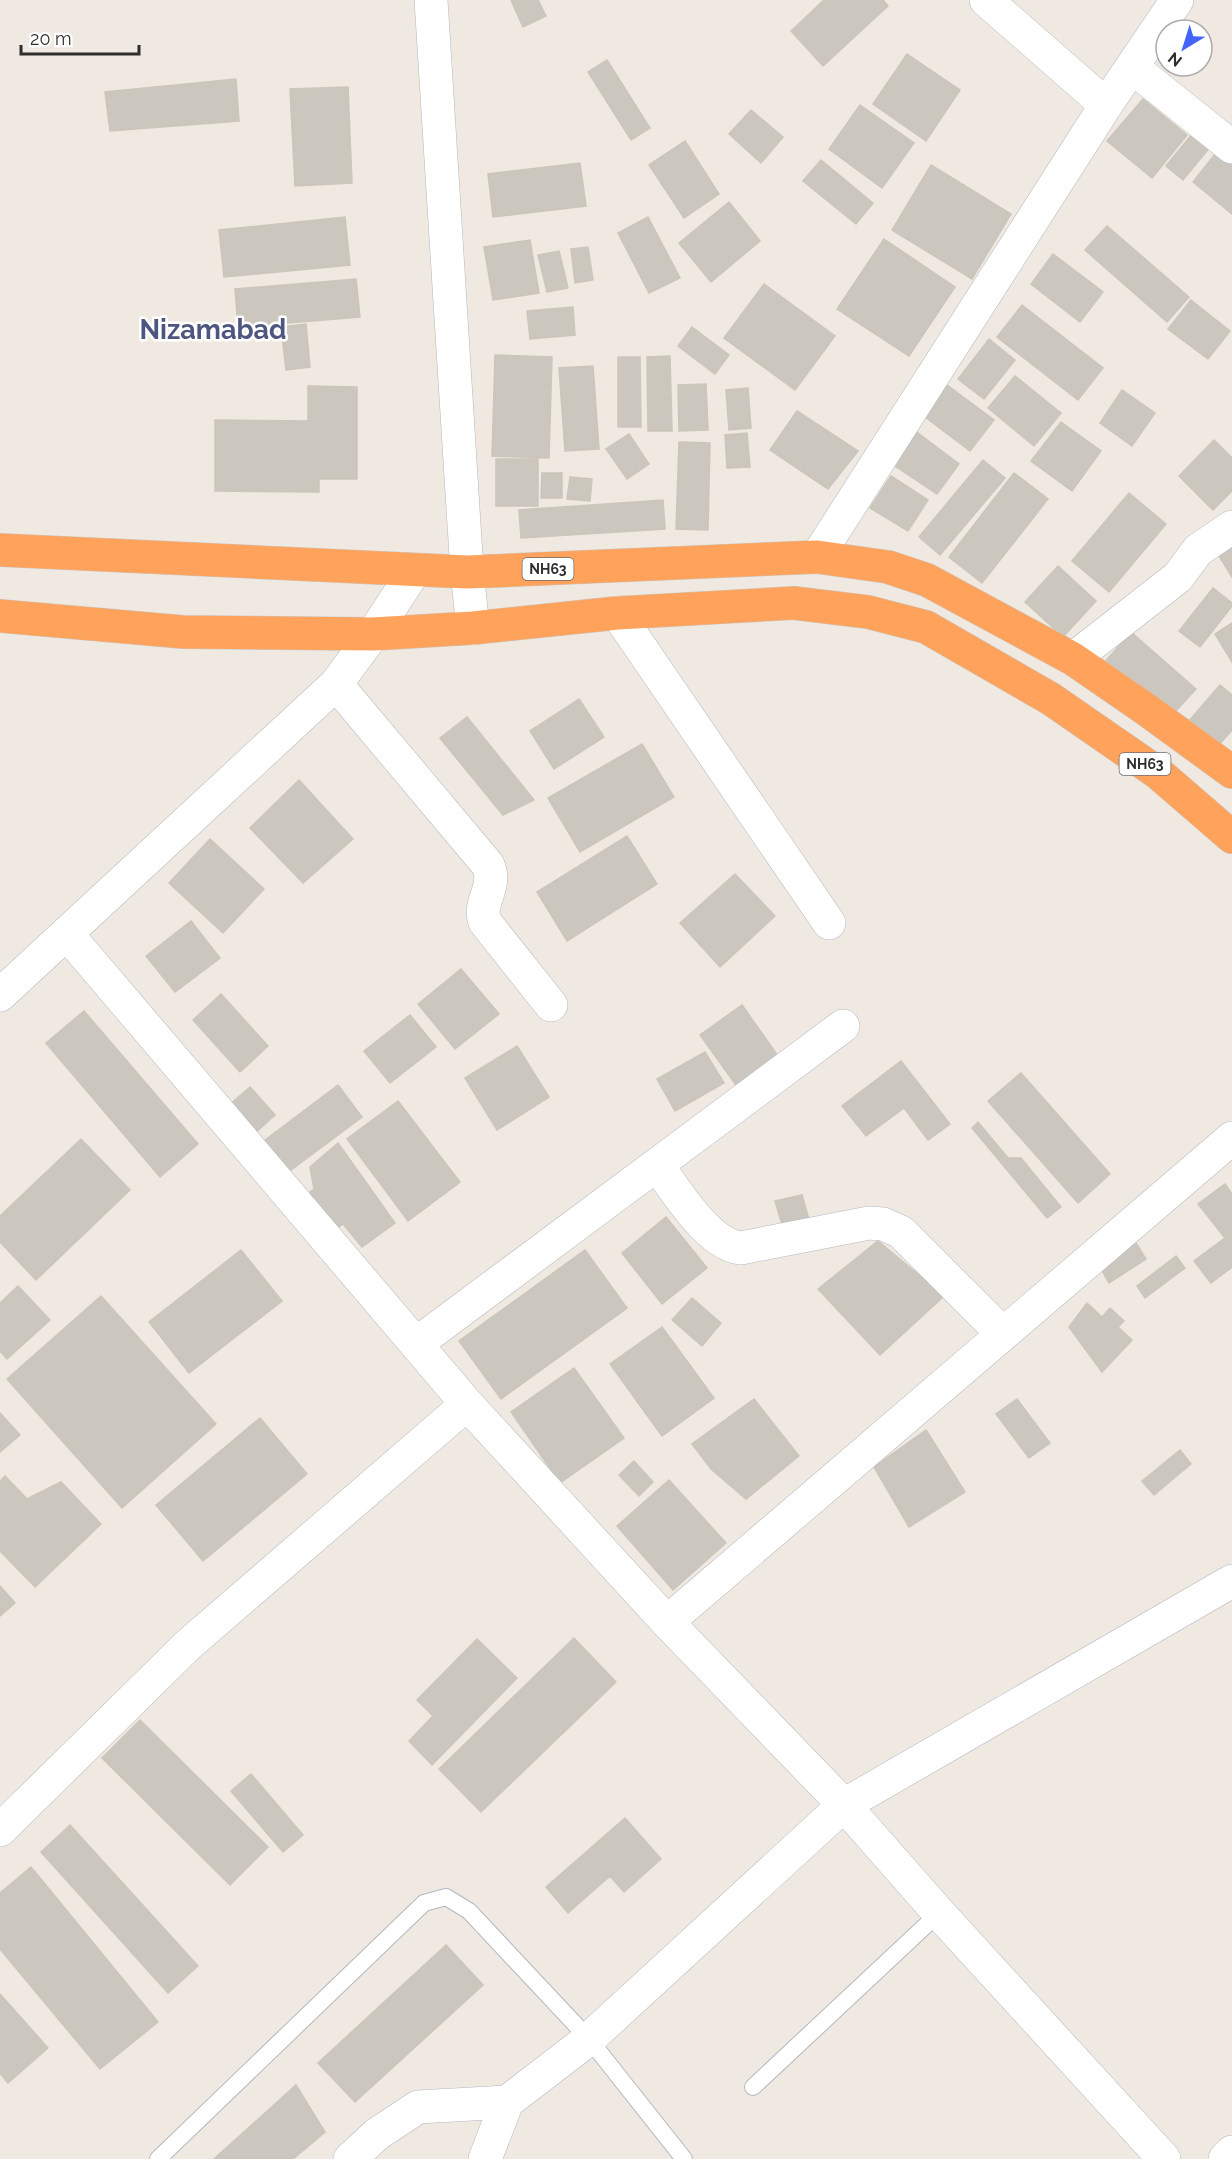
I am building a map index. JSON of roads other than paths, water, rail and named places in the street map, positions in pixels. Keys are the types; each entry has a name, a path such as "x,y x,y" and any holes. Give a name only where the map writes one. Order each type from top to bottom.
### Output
{"highway":[{"name":"NH63","path":"0,550 467,572 817,557 888,567 927,580 1072,659 1232,772"},
{"name":"NH63","path":"0,616 183,632 373,634 473,628 617,613 794,603 868,612 926,627 1050,699 1148,766 1232,837"}],"street":[{"path":"431,0 467,572 473,628"},
{"path":"986,0 1106,105"},
{"path":"817,557 1106,105 1177,0"},
{"path":"1132,67 1232,147"},
{"path":"1072,659 1178,577 1198,550 1232,527"},
{"path":"0,995 336,684 373,634 415,570"},
{"path":"617,613 829,923"},
{"path":"336,684 488,866 492,874 483,910 485,922 551,1005"},
{"path":"67,934 467,1404 667,1622 844,1805 939,1913 1164,2159"},
{"path":"416,1344 843,1026"},
{"path":"667,1622 1232,1138"},
{"path":"657,1165 708,1232 730,1247 741,1248 869,1223 883,1224 901,1232 1002,1334"},
{"path":"0,1830 188,1645 467,1404"},
{"path":"485,2159 507,2102 589,2039 844,1805 1232,1581"},
{"path":"350,2159 377,2134 418,2107 507,2102"},
{"path":"1225,2159 1232,2152"}],"lane":[{"path":"158,2159 424,1903 446,1898 469,1911 589,2039 684,2159"},
{"path":"753,2087 939,1913"}],"district":[{"name":"Nizamabad","path":"213,330"}]}
